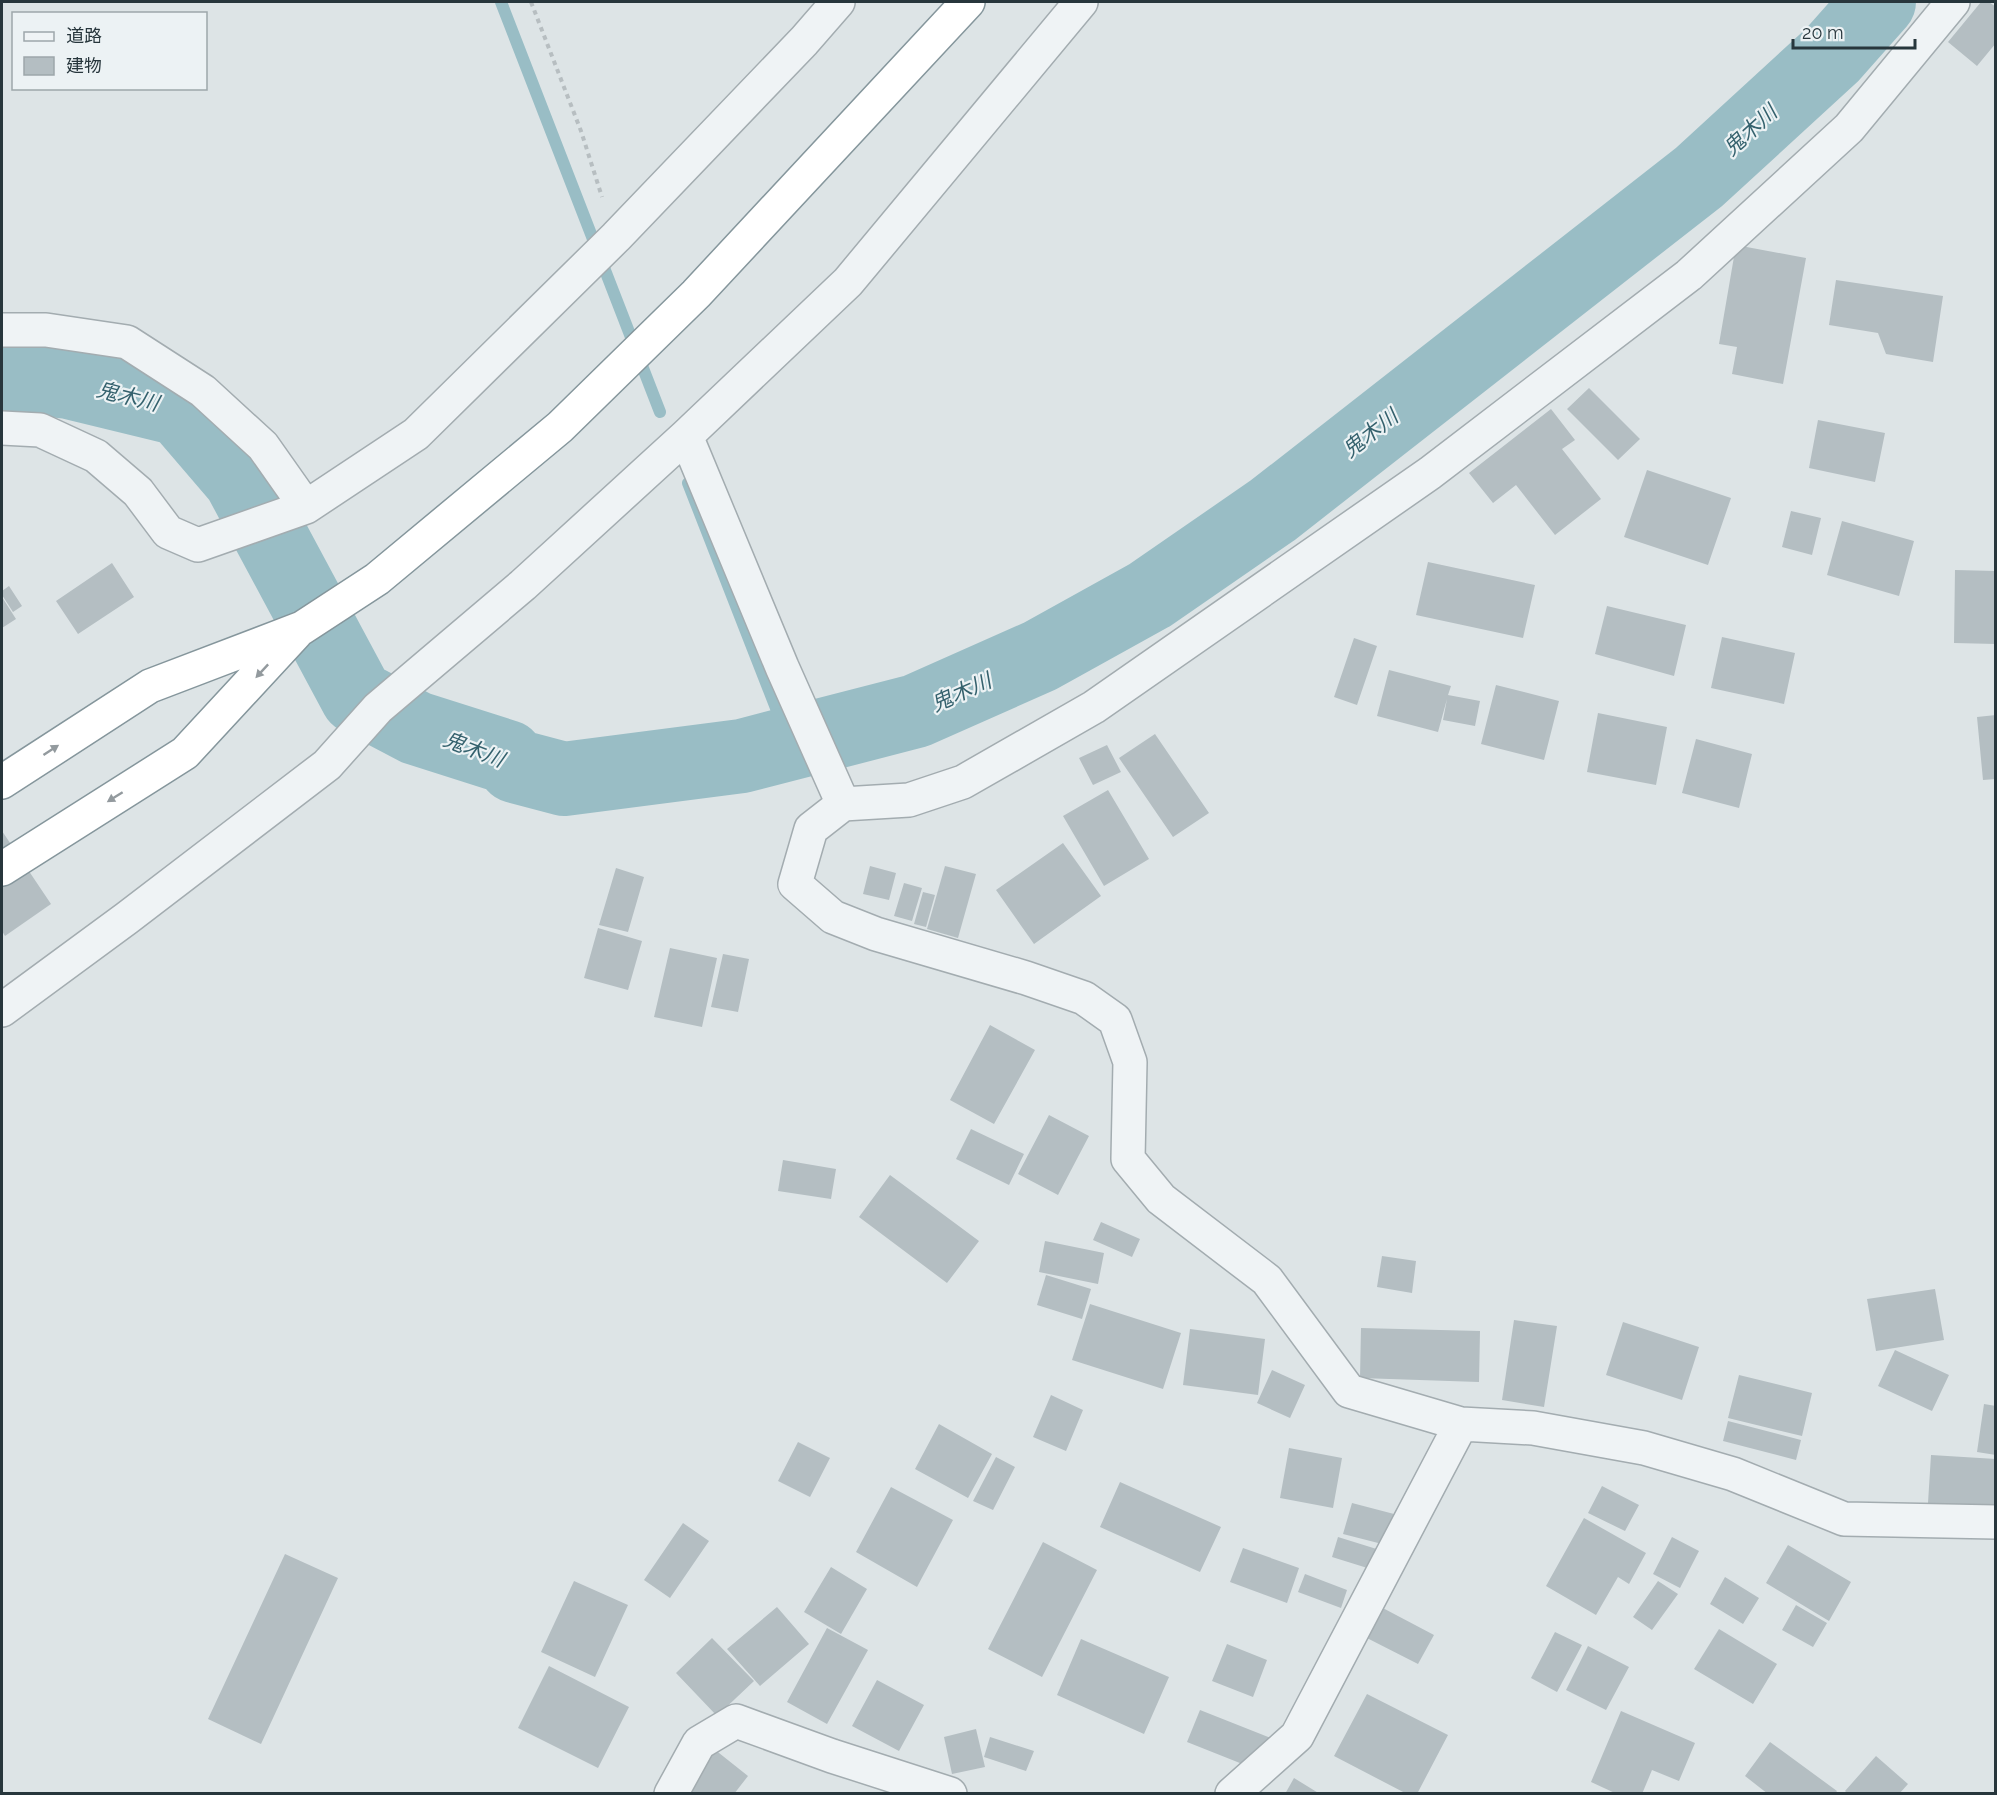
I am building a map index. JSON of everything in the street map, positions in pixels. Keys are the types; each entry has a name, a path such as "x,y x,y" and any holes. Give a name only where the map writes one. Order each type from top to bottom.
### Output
{"highway":[{"path":"2,782 150,686 302,628 378,579 560,427 696,294 968,2"},
{"path":"2,869 185,753 302,628"}],"street":[{"path":"2,428 40,430 96,456 138,492 168,532 198,545 306,507 416,434 616,237 804,41 838,2"},
{"path":"2,1010 327,765 378,708 523,585 686,436 848,282 1081,2"},
{"path":"1953,2 1849,128 1689,275 1430,472 1094,708 963,782 909,800 843,802 810,829 795,884 833,916 876,934 1026,978 1084,998 1115,1020 1130,1062 1128,1159 1161,1199 1267,1280 1349,1391 1461,1424 1533,1428 1644,1448 1733,1474 1844,1519 1995,1522"},
{"path":"2,330 46,330 126,342 203,392 263,446 306,507"},
{"path":"686,436 782,667 843,802"},
{"path":"1232,1794 1297,1736 1461,1424"},
{"path":"671,1794 699,1743 736,1721 832,1756 950,1794"}],"path":[{"path":"531,2 581,131 616,237"}],"building":[{"path":"1981,2 1989,2 1996,7 1996,43 1977,66 1948,42"},
{"path":"1736,245 1806,258 1783,384 1732,374 1737,347 1719,344"},
{"path":"1836,280 1943,296 1933,362 1886,354 1878,333 1829,325"},
{"path":"1589,388 1640,439 1618,460 1567,409"},
{"path":"1551,409 1575,440 1562,449 1601,499 1555,535 1516,485 1493,503 1469,473"},
{"path":"1818,420 1885,433 1875,482 1809,468"},
{"path":"1647,470 1731,498 1708,565 1624,537"},
{"path":"1791,511 1821,518 1812,555 1782,547"},
{"path":"1842,521 1914,541 1899,596 1827,575"},
{"path":"1428,562 1535,585 1523,638 1416,615"},
{"path":"112,563 134,597 78,634 56,601"},
{"path":"1955,570 1996,571 1996,644 1954,643"},
{"path":"9,586 22,606 13,612 2,595 2,591"},
{"path":"2,597 16,619 2,628"},
{"path":"1607,606 1686,625 1674,676 1595,654"},
{"path":"1722,637 1795,653 1784,704 1711,688"},
{"path":"1354,638 1377,646 1357,705 1334,697"},
{"path":"1389,670 1451,686 1448,695 1480,701 1475,726 1443,720 1447,699 1438,732 1377,716"},
{"path":"1496,685 1559,701 1544,760 1481,744"},
{"path":"1598,713 1667,727 1656,785 1587,772"},
{"path":"1996,715 1996,779 1983,780 1977,717"},
{"path":"1155,734 1209,813 1173,837 1119,758"},
{"path":"1696,739 1752,754 1739,808 1682,793"},
{"path":"1107,745 1121,772 1093,785 1079,758"},
{"path":"1108,790 1149,859 1104,886 1063,816"},
{"path":"2,831 51,904 5,936 2,931"},
{"path":"1063,843 1101,896 1034,944 996,890"},
{"path":"870,866 896,873 889,900 863,894"},
{"path":"945,866 976,874 958,938 927,929"},
{"path":"616,868 644,877 628,932 599,925"},
{"path":"904,883 922,888 912,921 894,916"},
{"path":"923,892 935,895 926,927 914,924"},
{"path":"598,928 642,941 628,990 584,978"},
{"path":"670,948 717,958 702,1027 654,1017"},
{"path":"723,954 749,959 738,1012 711,1007"},
{"path":"990,1025 1035,1050 994,1124 950,1100"},
{"path":"1049,1115 1089,1136 1058,1195 1018,1174"},
{"path":"971,1129 1024,1154 1009,1185 956,1159"},
{"path":"783,1160 836,1169 831,1199 778,1191"},
{"path":"890,1175 979,1241 947,1283 859,1217"},
{"path":"1101,1222 1140,1239 1132,1257 1093,1240"},
{"path":"1045,1241 1104,1253 1098,1284 1039,1272"},
{"path":"1382,1256 1416,1261 1412,1293 1377,1287"},
{"path":"1046,1275 1091,1289 1082,1319 1037,1305"},
{"path":"1935,1289 1944,1340 1876,1351 1867,1299"},
{"path":"1090,1304 1181,1333 1163,1389 1072,1360"},
{"path":"1514,1320 1557,1326 1544,1407 1502,1400"},
{"path":"1623,1322 1699,1347 1682,1400 1606,1375"},
{"path":"1361,1328 1480,1331 1479,1382 1360,1378"},
{"path":"1190,1329 1265,1339 1258,1395 1183,1385"},
{"path":"1895,1350 1949,1375 1932,1411 1878,1386"},
{"path":"1272,1370 1305,1385 1290,1418 1257,1403"},
{"path":"1739,1375 1812,1393 1802,1436 1728,1418"},
{"path":"1051,1395 1083,1410 1066,1451 1033,1437"},
{"path":"1984,1404 1996,1406 1996,1455 1977,1452"},
{"path":"1728,1421 1801,1440 1796,1460 1723,1441"},
{"path":"939,1424 992,1454 968,1498 915,1469"},
{"path":"798,1442 830,1458 810,1497 778,1481"},
{"path":"1289,1448 1342,1458 1333,1508 1280,1498"},
{"path":"1931,1455 1996,1459 1996,1509 1928,1503"},
{"path":"996,1457 1015,1467 993,1510 973,1501"},
{"path":"1120,1482 1221,1527 1200,1572 1100,1527"},
{"path":"1602,1486 1639,1505 1625,1531 1588,1513"},
{"path":"891,1487 953,1520 917,1587 856,1552"},
{"path":"1352,1503 1394,1514 1386,1545 1343,1534"},
{"path":"1584,1518 1646,1553 1629,1584 1618,1577 1596,1615 1546,1586"},
{"path":"683,1523 709,1541 670,1598 644,1580"},
{"path":"1338,1537 1383,1551 1377,1571 1332,1557"},
{"path":"1672,1537 1699,1551 1680,1588 1653,1574"},
{"path":"1043,1542 1097,1570 1042,1677 988,1649"},
{"path":"1788,1545 1851,1582 1829,1621 1766,1583"},
{"path":"1243,1548 1299,1568 1287,1603 1230,1582"},
{"path":"285,1554 338,1578 261,1744 208,1719"},
{"path":"831,1567 867,1589 841,1634 804,1612"},
{"path":"1305,1574 1347,1590 1341,1608 1298,1592"},
{"path":"1725,1577 1759,1598 1743,1624 1710,1604"},
{"path":"574,1581 628,1605 595,1677 541,1652"},
{"path":"1658,1581 1678,1594 1652,1630 1633,1617"},
{"path":"1796,1605 1827,1623 1813,1647 1782,1630"},
{"path":"1379,1606 1434,1635 1418,1664 1363,1636"},
{"path":"777,1607 809,1644 760,1686 727,1649"},
{"path":"827,1628 868,1650 827,1724 787,1702"},
{"path":"1719,1629 1777,1664 1753,1704 1694,1669"},
{"path":"1555,1632 1582,1645 1557,1692 1531,1678"},
{"path":"712,1638 754,1681 717,1716 676,1673"},
{"path":"1081,1639 1169,1677 1144,1734 1057,1695"},
{"path":"1227,1644 1267,1660 1253,1697 1212,1681"},
{"path":"1588,1646 1629,1667 1606,1710 1566,1690"},
{"path":"549,1666 629,1707 598,1768 518,1728"},
{"path":"877,1680 924,1705 899,1751 852,1726"},
{"path":"1367,1694 1448,1735 1417,1794 1407,1794 1334,1756"},
{"path":"1200,1710 1273,1739 1260,1771 1187,1742"},
{"path":"1621,1711 1695,1743 1679,1781 1652,1770 1642,1794 1617,1794 1591,1782"},
{"path":"976,1729 985,1767 952,1774 944,1737"},
{"path":"990,1737 1034,1751 1026,1771 984,1757"},
{"path":"1770,1742 1837,1791 1835,1794 1768,1794 1745,1776"},
{"path":"714,1749 748,1776 734,1794 679,1794"},
{"path":"1876,1756 1908,1784 1899,1794 1848,1794 1845,1791"},
{"path":"1294,1778 1320,1794 1285,1794"}],"waterway":[{"path":"501,2 660,412"},
{"name":"鬼木川","path":"2,375 69,382 180,409 240,479 357,697 416,728 507,757 515,766 564,779 742,756 916,711 1040,656 1150,595 1273,510 1699,177 1832,55 1879,2"},
{"path":"688,483 790,744"}]}
